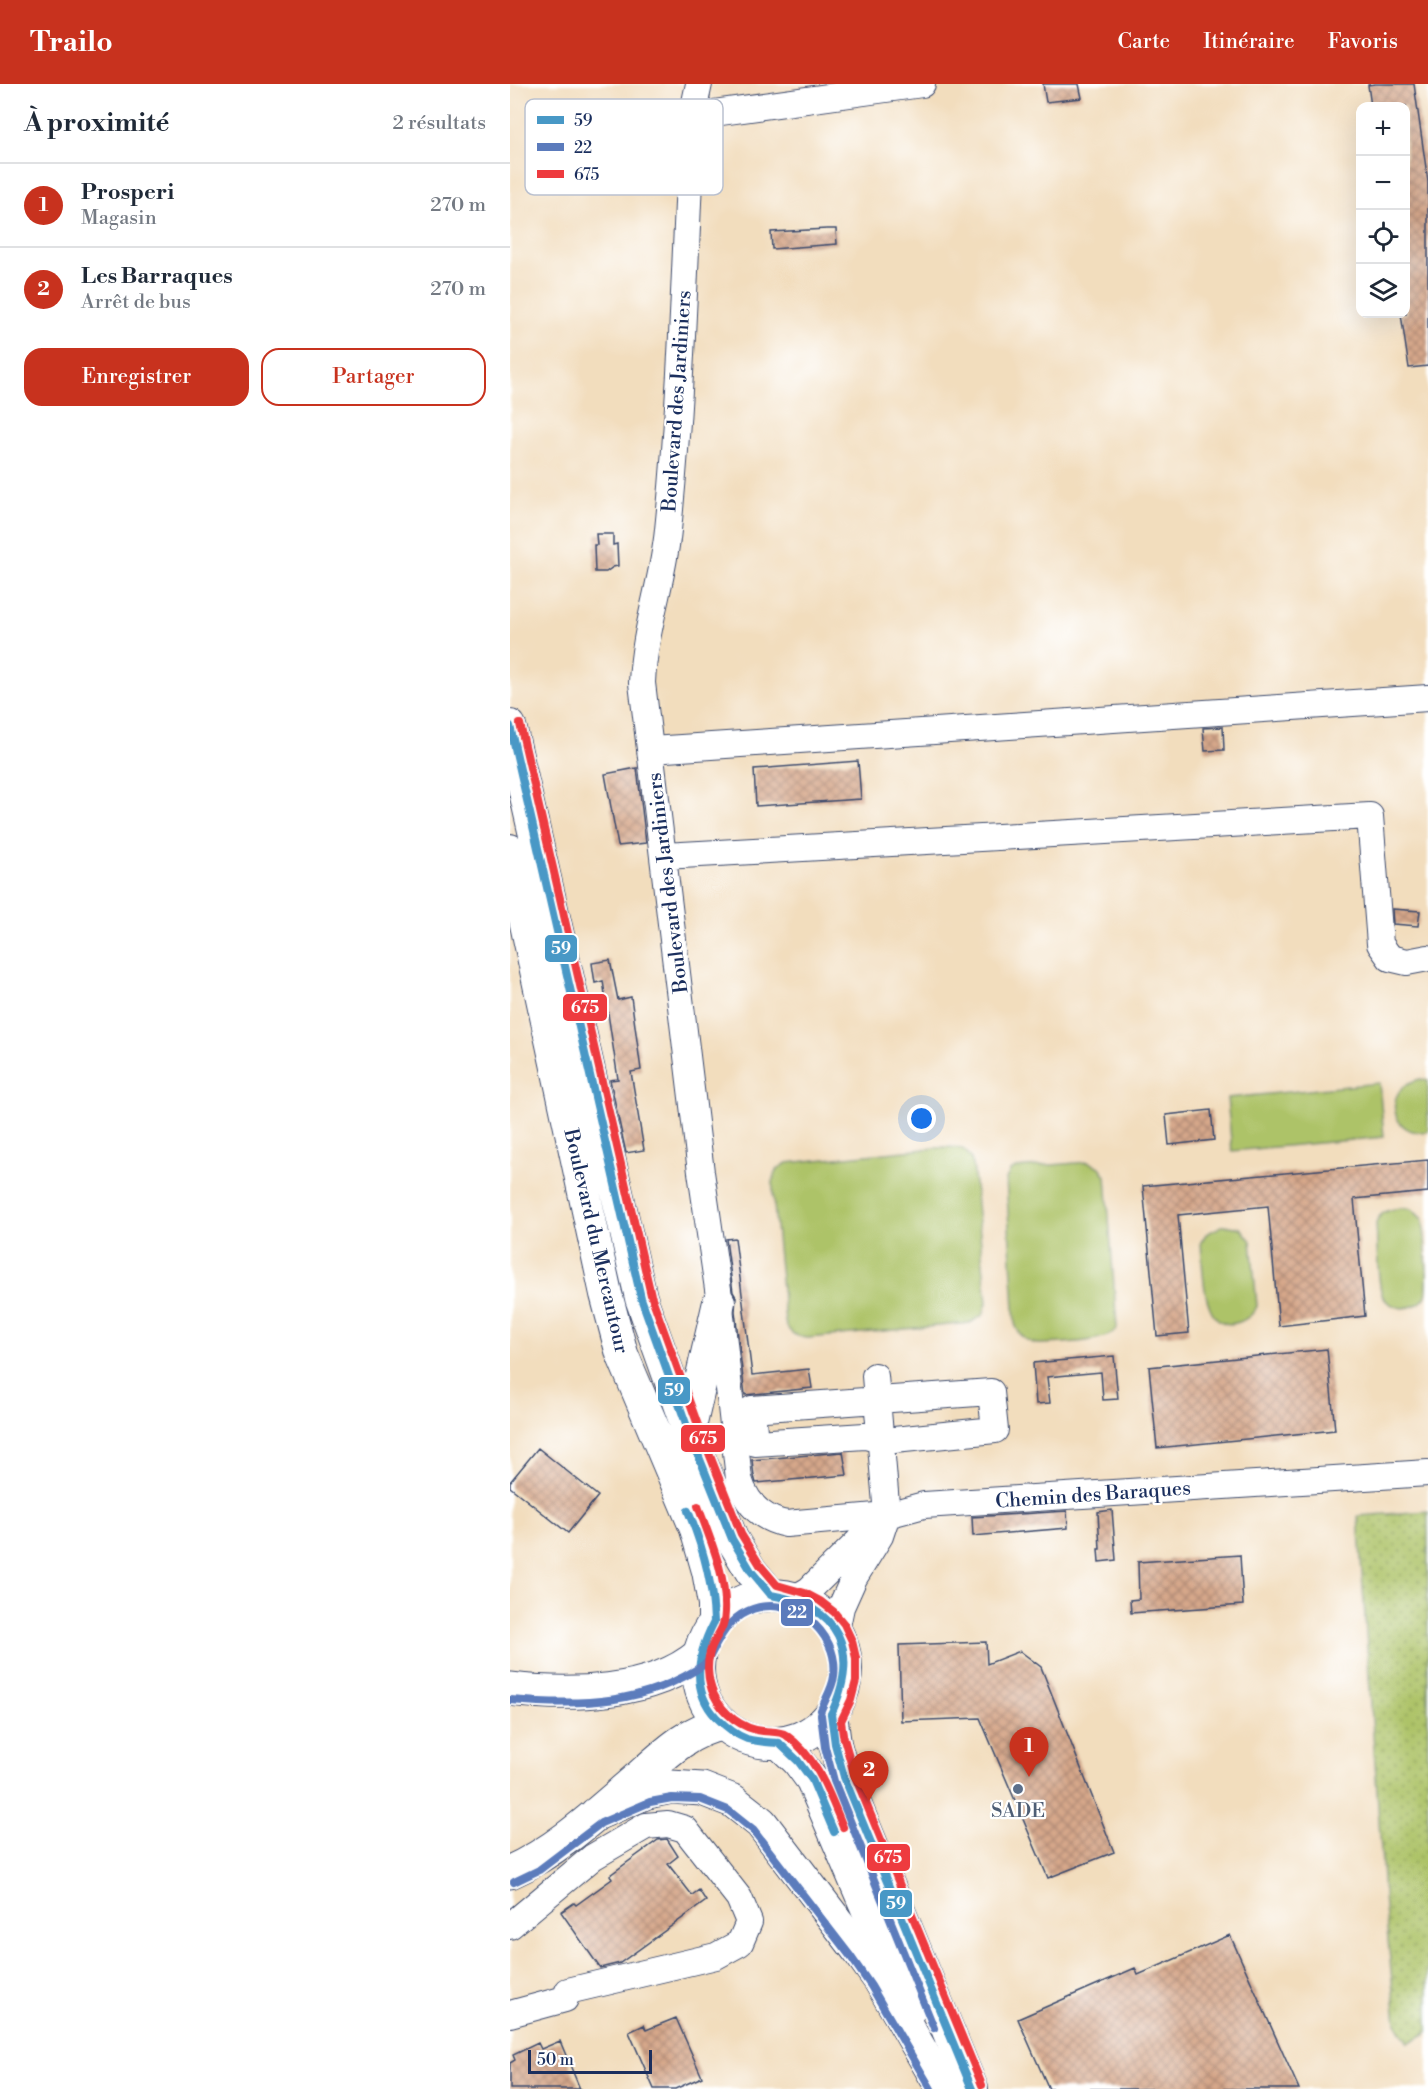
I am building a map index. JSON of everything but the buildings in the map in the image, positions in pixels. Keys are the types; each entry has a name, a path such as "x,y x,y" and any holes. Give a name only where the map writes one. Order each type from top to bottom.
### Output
{"highway":[{"path":"510,1689 583,1692 628,1687 686,1666 699,1655"},
{"path":"510,1872 533,1862 596,1814 687,1738 712,1726 722,1724"},
{"path":"596,1814 647,1792 671,1787 702,1789 733,1801 761,1824 859,1950 880,1980 944,2089"}],"main road":[{"name":"Boulevard du Mercantour","path":"510,726 641,1298 689,1432 732,1539 751,1571 783,1596"},
{"name":"Boulevard du Mercantour","path":"510,850 606,1294 622,1354 696,1529 708,1571 714,1604 714,1622"},
{"path":"689,1432 719,1302"},
{"path":"783,1596 818,1611 836,1631 843,1644 846,1673 839,1701 831,1714 817,1728 799,1738 779,1743 759,1742 739,1736 722,1724 708,1706 697,1672 699,1655 704,1637 714,1622 730,1607 749,1598 783,1596"},
{"path":"831,1714 835,1744 844,1777 972,2089"},
{"path":"779,1743 798,1761 812,1780 944,2089"}],"street":[{"name":"Boulevard des Jardiniers","path":"696,99 699,84"},
{"path":"723,112 922,84"},
{"name":"Boulevard des Jardiniers","path":"688,195 668,534 643,658 642,683 739,1479 743,1493 752,1505 774,1522 786,1524 887,1515"},
{"path":"651,750 1428,698"},
{"path":"664,856 1370,816 1380,944 1390,958 1407,962 1428,958"},
{"path":"836,1631 841,1607 854,1578 880,1536 887,1515 875,1376"},
{"path":"991,1392 995,1430 881,1440 865,1436 755,1443 752,1408 991,1392"},
{"name":"Chemin des Baraques","path":"887,1515 924,1505 1428,1473"},
{"path":"783,1596 809,1590 887,1515"},
{"path":"510,1926 593,1857 646,1826 668,1824 685,1829 739,1898 749,1922 740,1943 716,1956 568,1991 565,1999 510,2014"}],"green space":[{"path":"1420,1079 1428,1080 1428,1131 1416,1132 1406,1128 1399,1121 1395,1112 1395,1102 1399,1092 1407,1084"},
{"path":"1379,1083 1384,1137 1232,1151 1227,1098"},
{"path":"945,1147 964,1150 973,1165 987,1303 983,1315 970,1323 808,1338 791,1332 785,1322 773,1194 773,1179 776,1172 787,1163"},
{"path":"1088,1162 1100,1167 1106,1176 1117,1328 1112,1333 1093,1340 1037,1344 1029,1342 1015,1324 1006,1179 1010,1171 1016,1168"},
{"path":"1401,1208 1412,1209 1422,1219 1426,1246 1427,1282 1424,1299 1416,1305 1402,1308 1387,1301 1381,1292 1376,1223 1386,1212"},
{"path":"1224,1225 1241,1228 1251,1241 1257,1306 1249,1317 1236,1323 1224,1323 1216,1317 1210,1307 1203,1279 1201,1242 1206,1234"},
{"path":"1428,1511 1428,2032 1408,2043 1396,2023 1385,1908 1358,1516"}],"transit line":[{"name":"675","path":"520,724 651,1295 699,1428 741,1534 760,1565 777,1585 805,1593 820,1601 844,1624 852,1641 856,1658 856,1681 851,1700 841,1721 854,1774 982,2085"},
{"name":"59","path":"510,726 641,1298 689,1432 732,1539 751,1571 771,1595"},
{"name":"675","path":"698,1506 717,1558 725,1599 724,1622 712,1646 708,1664 714,1695 722,1708 741,1724 755,1730 784,1734 797,1744 821,1777 843,1827"},
{"name":"59","path":"688,1511 706,1565 712,1593 714,1622"},
{"name":"59","path":"771,1595 795,1601 814,1610 828,1621 838,1635 843,1652 844,1671 840,1691 831,1714"},
{"name":"22","path":"708,1660 729,1625 748,1611 764,1606 795,1611 820,1631 829,1644 834,1660 831,1689 821,1710"},
{"name":"59","path":"714,1622 701,1658 699,1671 702,1695 716,1717 738,1735 755,1741 779,1743"},
{"name":"22","path":"510,1700 562,1703 611,1700 659,1688 705,1664"},
{"name":"59","path":"831,1714 835,1744 844,1777 972,2089"},
{"name":"22","path":"821,1715 825,1747 834,1781 934,2028"},
{"name":"59","path":"779,1743 798,1761 812,1780 834,1832"},
{"name":"22","path":"514,1882 539,1870 601,1823 650,1802 672,1798 700,1799 728,1810 753,1830 851,1957 871,1986 931,2089"}],"place":[{"name":"Prosperi","path":"1029,1777"},
{"name":"SADE","path":"1018,1789"},
{"name":"Les Barraques","path":"869,1801"}]}
